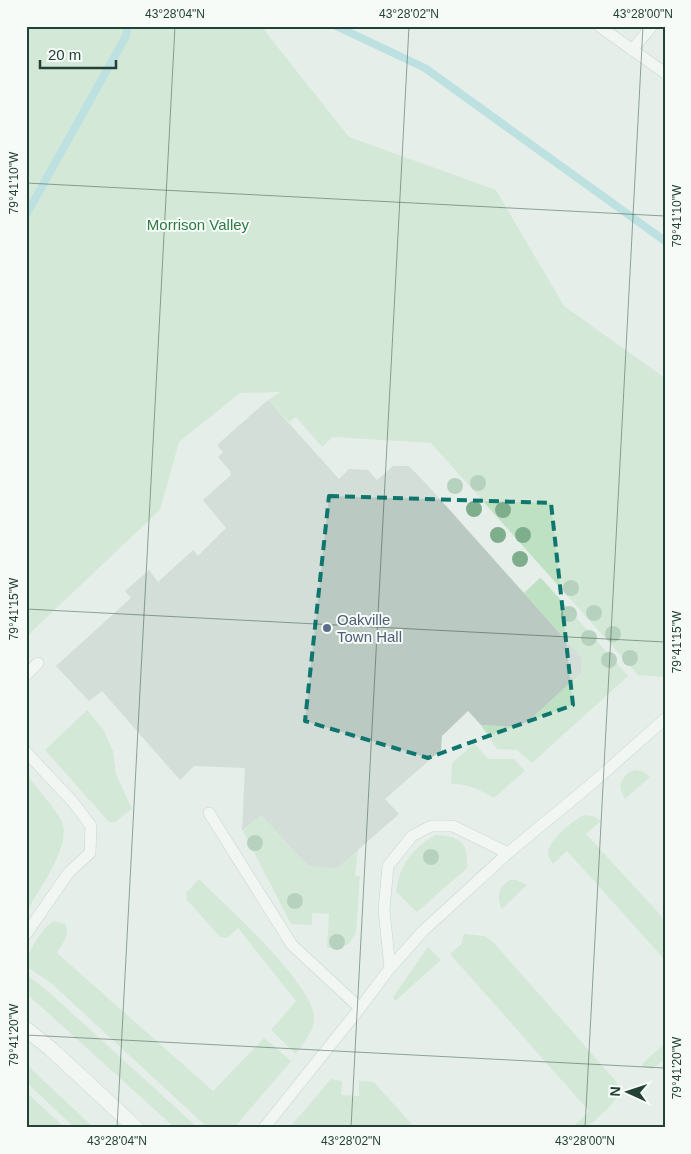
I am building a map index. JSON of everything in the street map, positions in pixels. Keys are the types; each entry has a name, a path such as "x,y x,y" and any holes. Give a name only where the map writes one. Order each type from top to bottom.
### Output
{"street":[{"path":"26,1029 52,1049 136,1128"}],"lane":[{"path":"599,26 665,73"},
{"path":"632,50 652,26"},
{"path":"26,675 38,663"},
{"path":"264,1128 390,968 423,931 508,853 589,786 665,719"},
{"path":"26,752 73,802 91,826 90,853 69,872 26,934"},
{"path":"209,813 292,945 360,1008"},
{"path":"390,968 384,910 388,866 412,836 431,826 453,826 508,853"}],"highlighted area":[{"path":"329,496 551,503 573,705 428,758 305,721"}],"green space":[{"name":"Morrison Valley","path":"26,26 261,26 349,137 496,190 564,306 665,378 665,677 638,675 431,443 333,437 322,447 296,417 289,422 268,400 281,392 240,393 179,442 160,510 26,637"},
{"path":"540,578 628,676 532,763 517,750 497,749 481,725 522,727 581,673 582,658 524,593"},
{"path":"87,710 103,729 113,751 116,774 132,809 114,823 109,822 45,750"},
{"path":"474,743 488,759 514,759 525,771 494,798 468,786 451,784 452,763"},
{"path":"642,771 650,777 625,799 621,791 621,782 629,772"},
{"path":"26,773 61,820 64,830 63,841 53,867 26,912"},
{"path":"261,815 308,866 336,869 358,849 355,876 360,876 356,932 349,944 327,948 329,914 312,913 312,925 291,924 243,831"},
{"path":"584,815 593,816 601,821 586,834 665,920 665,960 567,851 553,864 548,856 549,848 557,837 574,821"},
{"path":"435,835 450,837 461,842 466,852 467,868 417,912 396,892 400,873 413,852"},
{"path":"199,879 267,946 301,988 311,1006 314,1020 312,1029 296,1054 271,1030 296,1001 238,928 227,938 220,937 187,900 186,893"},
{"path":"510,880 517,880 527,885 502,909 499,893"},
{"path":"54,921 65,924 67,928 65,939 57,953 213,1091 264,1038 291,1061 234,1128 208,1128 52,984 26,966 36,941 45,928"},
{"path":"464,934 485,936 493,942 616,1081 619,1086 619,1092 614,1101 586,1128 574,1126 589,1111 450,954 461,944"},
{"path":"428,947 441,960 395,1001 393,997"},
{"path":"26,974 51,994 198,1128 175,1128 26,993"},
{"path":"665,1043 665,1059 652,1069 643,1067 642,1064"},
{"path":"26,1064 94,1128 75,1128 26,1082"},
{"path":"331,1079 342,1081 341,1095 359,1096 359,1081 374,1082 415,1128 289,1128"},
{"path":"26,1092 65,1128 26,1128"}],"building":[{"name":"Oakville Town Hall","path":"268,400 339,479 349,469 368,470 377,480 393,466 409,466 582,658 581,673 522,727 481,725 468,711 442,736 441,750 385,799 399,814 336,869 308,866 261,815 242,831 245,768 194,766 180,780 102,691 89,701 56,666 131,598 125,591 149,570 158,582 193,550 198,556 226,528 203,500 231,475 231,472 218,457 223,452 217,445"}],"waterway":[{"path":"26,215 126,36 128,26"},
{"path":"336,26 425,68 665,241"}],"place":[{"name":"Oakville Town Hall","path":"327,628"}]}
